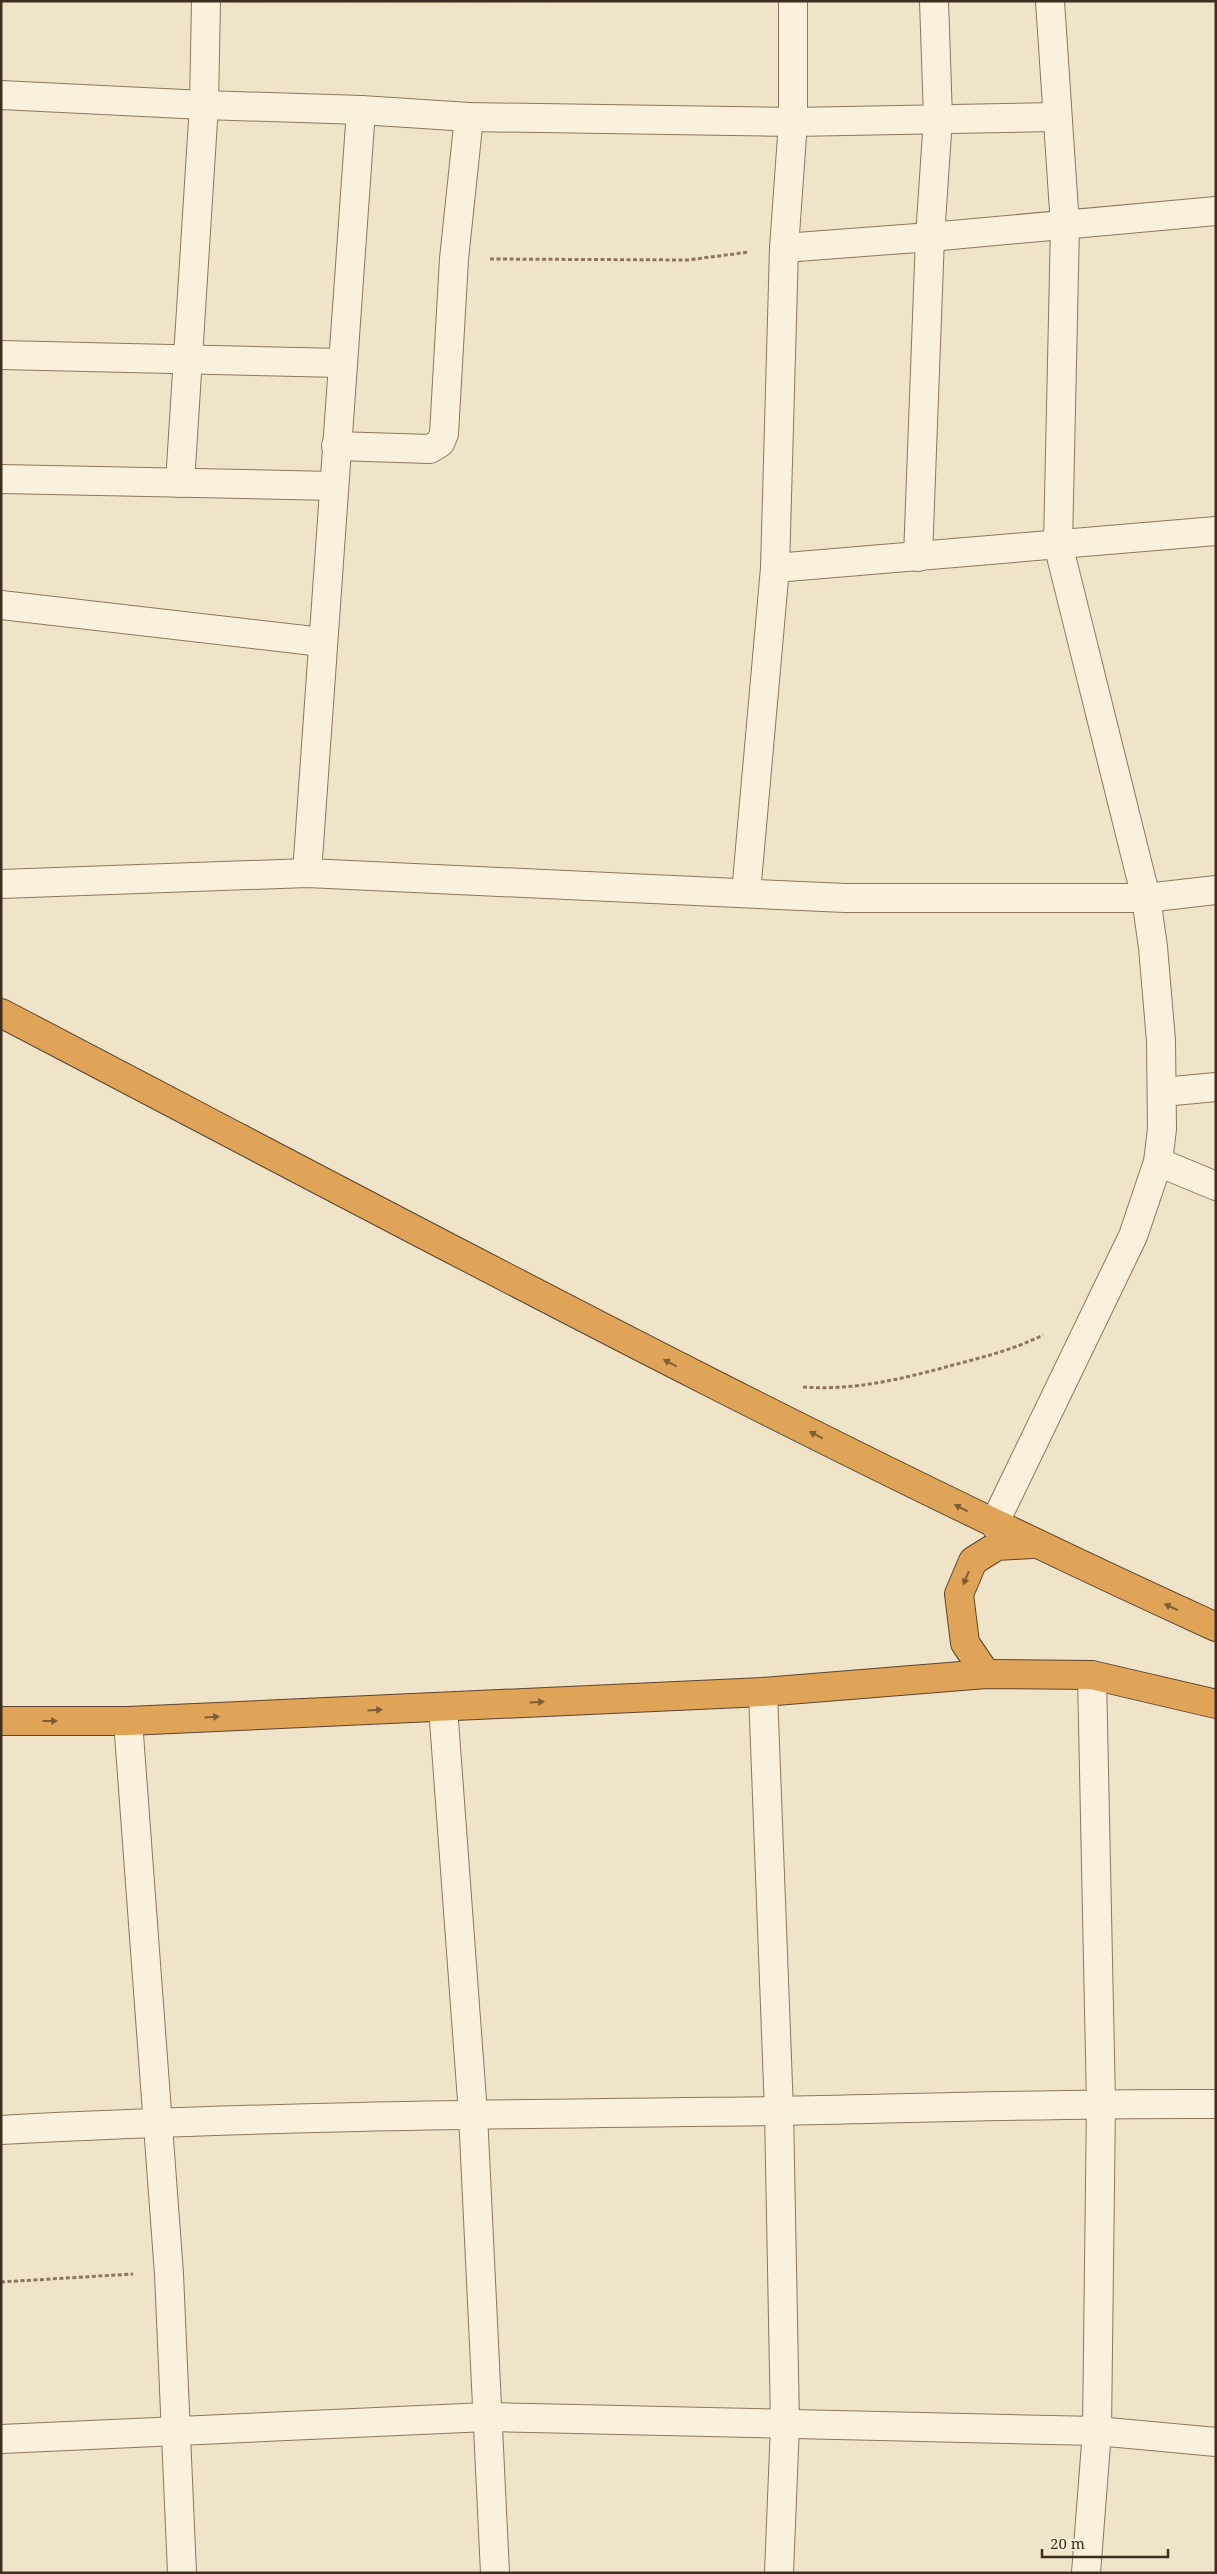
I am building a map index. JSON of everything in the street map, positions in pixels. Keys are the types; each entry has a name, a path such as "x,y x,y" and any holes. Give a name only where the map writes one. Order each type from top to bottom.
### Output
{"highway":[{"path":"1,1013 653,1354 1033,1544 1216,1627"},
{"path":"986,1674 965,1643 959,1594 973,1561 997,1546 1033,1544"},
{"path":"1,1721 128,1721 763,1692 986,1674 1092,1675 1216,1704"}],"street":[{"path":"180,483 186,361 204,105 206,1"},
{"path":"746,893 774,568 784,248 793,122 793,1"},
{"path":"918,556 930,237 938,118 934,1"},
{"path":"994,1524 1134,1236 1158,1162 1162,1129 1163,1092 1156,974 1146,898 1058,544 1065,226 1050,1"},
{"path":"1,95 204,105 361,110 469,117 793,122 1057,117"},
{"path":"307,873 341,363 361,110"},
{"path":"336,446 430,450 440,443 444,434 454,259 469,117"},
{"path":"784,248 1065,226 1216,211"},
{"path":"1,355 186,361 341,363"},
{"path":"1,479 334,486"},
{"path":"774,568 1216,530"},
{"path":"1,605 322,642"},
{"path":"1,884 307,873 845,898 1146,898 1216,890"},
{"path":"1163,1092 1216,1087"},
{"path":"1158,1162 1216,1186"},
{"path":"1086,2573 1096,2431 1101,2103 1092,1675"},
{"path":"763,1692 779,2110 784,2424 778,2573"},
{"path":"443,1707 473,2114 496,2573"},
{"path":"128,1721 169,2274 182,2573"},
{"path":"1,2130 158,2122 473,2114 1101,2103 1216,2104"},
{"path":"1,2439 487,2417 1096,2431 1216,2442"}],"path":[{"path":"454,259 688,260 784,248"},
{"path":"799,1387 827,1389 896,1381 1017,1348 1049,1332"},
{"path":"1,2282 115,2273 169,2274"}],"sand":[{"path":"169,1 988,1 247,3"}]}
